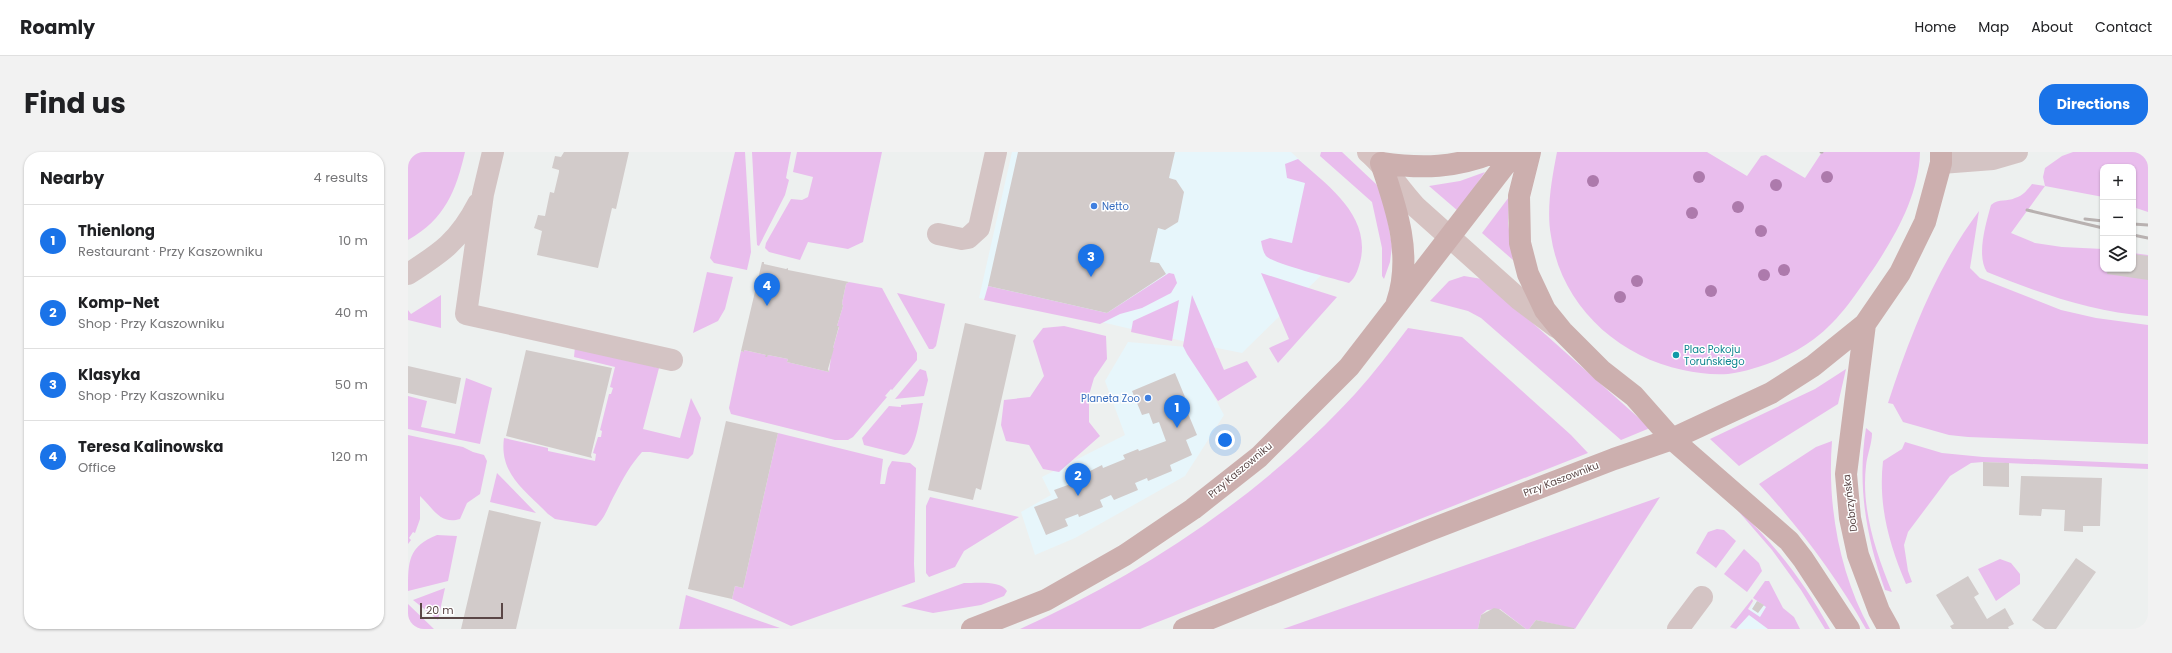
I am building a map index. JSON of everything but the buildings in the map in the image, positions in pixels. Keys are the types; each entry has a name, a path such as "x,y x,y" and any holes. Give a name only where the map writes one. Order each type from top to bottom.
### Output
{"main road":[{"path":"1375,158 1410,168 1423,168 1473,160 1495,152"},
{"path":"1450,237 1515,152"},
{"path":"1530,152 1519,196 1520,243 1528,274 1538,298 1562,331 1602,371 1634,396 1672,439 1789,541 1811,571 1848,629"},
{"path":"1375,158 1399,218 1403,240 1402,282 1396,307"},
{"path":"1672,439 1771,392 1813,366 1865,324 1900,273 1925,222 1941,158"},
{"name":"Przy Kaszowniku","path":"972,629 1046,600 1125,555 1193,509 1259,457 1349,367 1450,237"},
{"name":"Dobrzyńska","path":"1865,324 1846,474 1850,518 1858,555 1879,611 1889,629"},
{"name":"Przy Kaszowniku","path":"1184,629 1426,531 1614,459 1672,439"}],"street":[{"path":"493,152 483,194 466,314 672,360"},
{"path":"938,234 962,239 968,238 979,228 996,152"},
{"path":"1941,158 1993,158 2017,152"},
{"path":"1375,158 1403,193 1450,237 1520,300 1562,331"},
{"path":"408,274 444,251 469,220 483,194"},
{"path":"1678,629 1702,597"}],"shaded area":[{"path":"408,152 465,152 458,179 447,203 431,223 421,232 408,240"},
{"path":"735,152 745,152 751,252 747,270 714,263 710,258"},
{"path":"752,152 791,152 786,178 789,180 785,195 759,246 757,245"},
{"path":"797,152 882,152 863,242 848,249 808,242 800,260 769,252 765,248 766,243 791,199 802,200 808,197 813,177 793,172"},
{"path":"1012,152 1291,152 1335,193 1352,245 1242,353 1182,341 1046,309 979,298"},
{"path":"1321,152 1342,152 1376,184 1384,198 1392,246 1390,262 1384,279 1382,276 1382,248 1372,202 1320,156"},
{"path":"1557,152 1707,152 1747,176 1761,156 1766,155 1805,178 1822,152 1920,152 1916,182 1906,211 1892,239 1855,295 1832,323 1805,346 1773,362 1728,374 1705,374 1683,370 1659,363 1636,353 1614,339 1579,305 1566,284 1557,261 1551,236 1549,204"},
{"path":"2073,152 2148,152 2148,212 2136,208 2136,164 2100,164 2100,196 2045,186 2043,177 2045,168 2062,156"},
{"path":"1298,159 1333,190 1352,214 1359,228 1362,242 1361,258 1358,269 1349,283 1280,263 1266,256 1264,253 1261,241 1270,238 1292,243 1305,183 1287,178 1285,164"},
{"path":"1485,172 1458,211 1429,186 1460,181"},
{"path":"2032,184 2045,186 2011,233 2035,243 2062,247 2100,249 2100,272 2136,272 2136,253 2148,255 2148,316 2127,314 2086,306 2046,294 1987,272 1982,257 1982,249 1991,205 2020,196"},
{"path":"1509,197 1508,223 1513,260 1482,233"},
{"path":"1979,211 1970,268 1980,278 2061,310 2096,318 2148,325 2148,444 1949,435 1903,422 1893,404 1888,403 1905,353 1937,279 1964,233"},
{"path":"707,272 733,277 725,309 718,321 693,333"},
{"path":"1169,273 1174,274 1177,283 1171,293 1142,308 1120,314 1100,324 984,300 988,286 1107,313"},
{"path":"1261,273 1337,297 1278,363 1269,348 1289,339"},
{"path":"1464,276 1482,279 1488,283 1650,428 1621,440 1481,318 1468,311 1430,301 1449,281"},
{"path":"849,282 882,288 917,353 917,360 892,390 891,389 885,396 887,397 853,437 848,440 835,440 731,414 729,408 741,351 744,352 744,350 766,355 766,357 768,355 788,359 787,362 829,372 832,350 834,349 839,327 837,326 843,306 842,303 846,284"},
{"path":"897,293 945,304 936,346 933,349 929,349"},
{"path":"441,295 441,328 408,320 408,310 411,314"},
{"path":"1192,295 1224,370 1247,361 1257,377 1218,401 1183,346"},
{"path":"1179,300 1172,341 1131,332 1133,321"},
{"path":"1064,326 1106,336 1107,359 1094,378 1089,395 1089,422 1100,436 1059,472 1043,469 1029,445 1006,441 1001,425 1004,400 1030,397 1044,376 1033,341 1043,328"},
{"path":"1408,328 1462,337 1571,435 1588,453 1140,629 1020,629 1066,607 1156,557 1241,498 1319,431 1362,386"},
{"path":"1128,342 1187,347 1224,415 1185,476 1075,538 1035,555 1021,512 1051,495 1042,477 1125,435 1105,381"},
{"path":"575,347 659,368 643,429 680,438 691,398 701,418 693,454 688,459 650,452 642,452 627,472 605,515 596,526 555,519 548,514 523,489 510,472 504,451 504,438 548,448 548,451 595,461 596,454 593,453 598,437 601,437 602,431 600,430 609,394 611,394 613,388 610,387 615,367 574,357"},
{"path":"920,369 926,371 928,380 924,396 895,399"},
{"path":"1846,369 1838,404 1739,466 1710,439 1815,389"},
{"path":"466,378 492,388 480,444 408,429 408,396 427,401 421,427 455,434"},
{"path":"923,403 919,424 912,447 904,455 864,445 862,438 889,406 901,407 901,405"},
{"path":"1866,428 1872,433 1865,482 1868,514 1875,546 1892,592 1885,590 1878,570 1868,530 1862,470"},
{"path":"778,433 883,459 880,484 885,484 888,468 892,461 910,463 916,468 915,582 791,626 732,599 735,586 743,588"},
{"path":"408,435 463,447 484,455 487,461 480,494 467,503 460,519 447,520 442,518 420,496 420,519 415,533 413,532 409,538 411,540 408,544"},
{"path":"1832,441 1831,489 1838,538 1850,585 1870,629 1866,629 1817,553 1759,484 1816,447"},
{"path":"1905,442 1942,453 1983,457 2148,464 2148,469 1983,462 1971,463 1950,476 1908,532 1904,545 1908,571 1912,582 1906,584 1886,524 1882,493 1883,461 1902,449"},
{"path":"497,473 536,513 490,502"},
{"path":"930,497 1019,517 964,551 955,567 929,577 926,573 926,506"},
{"path":"1660,497 1575,629 1536,620 1529,629 1526,629 1500,609 1487,610 1481,615 1478,629 1283,629"},
{"path":"1733,505 1761,533 1787,563 1810,595 1830,629 1825,629 1801,590 1772,550"},
{"path":"1717,529 1724,530 1736,541 1716,568 1696,553 1708,532"},
{"path":"437,535 457,536 448,581 408,591 408,571 415,550 427,540"},
{"path":"1744,549 1759,563 1762,571 1747,592 1724,574"},
{"path":"2000,559 2011,563 2020,574 2020,584 1996,601 1978,569"},
{"path":"1765,581 1769,581 1783,608 1794,617 1800,629 1768,629 1749,615 1736,629 1730,627 1752,599 1753,601 1748,609 1760,617 1766,607 1753,598"},
{"path":"964,583 994,584 1004,587 1007,591 1004,596 981,605 933,613 901,606"},
{"path":"445,588 438,620 413,600"},
{"path":"1762,593 1798,629 1735,629"},
{"path":"686,595 780,628 679,629"},
{"path":"408,604 434,629 408,629"}],"railway":[{"path":"2027,210 2100,227"},
{"path":"2085,219 2100,221"},
{"path":"2136,224 2148,225"},
{"path":"2136,236 2148,238"}],"place":[{"name":"Netto","path":"1094,206"},
{"name":"Klasyka","path":"1091,277"},
{"name":"Teresa Kalinowska","path":"767,306"},
{"name":"Plac Pokoju Toruńskiego","path":"1676,355"},
{"name":"Planeta Zoo","path":"1148,398"},
{"name":"Thienlong","path":"1177,428"},
{"name":"Komp-Net","path":"1078,496"}]}
